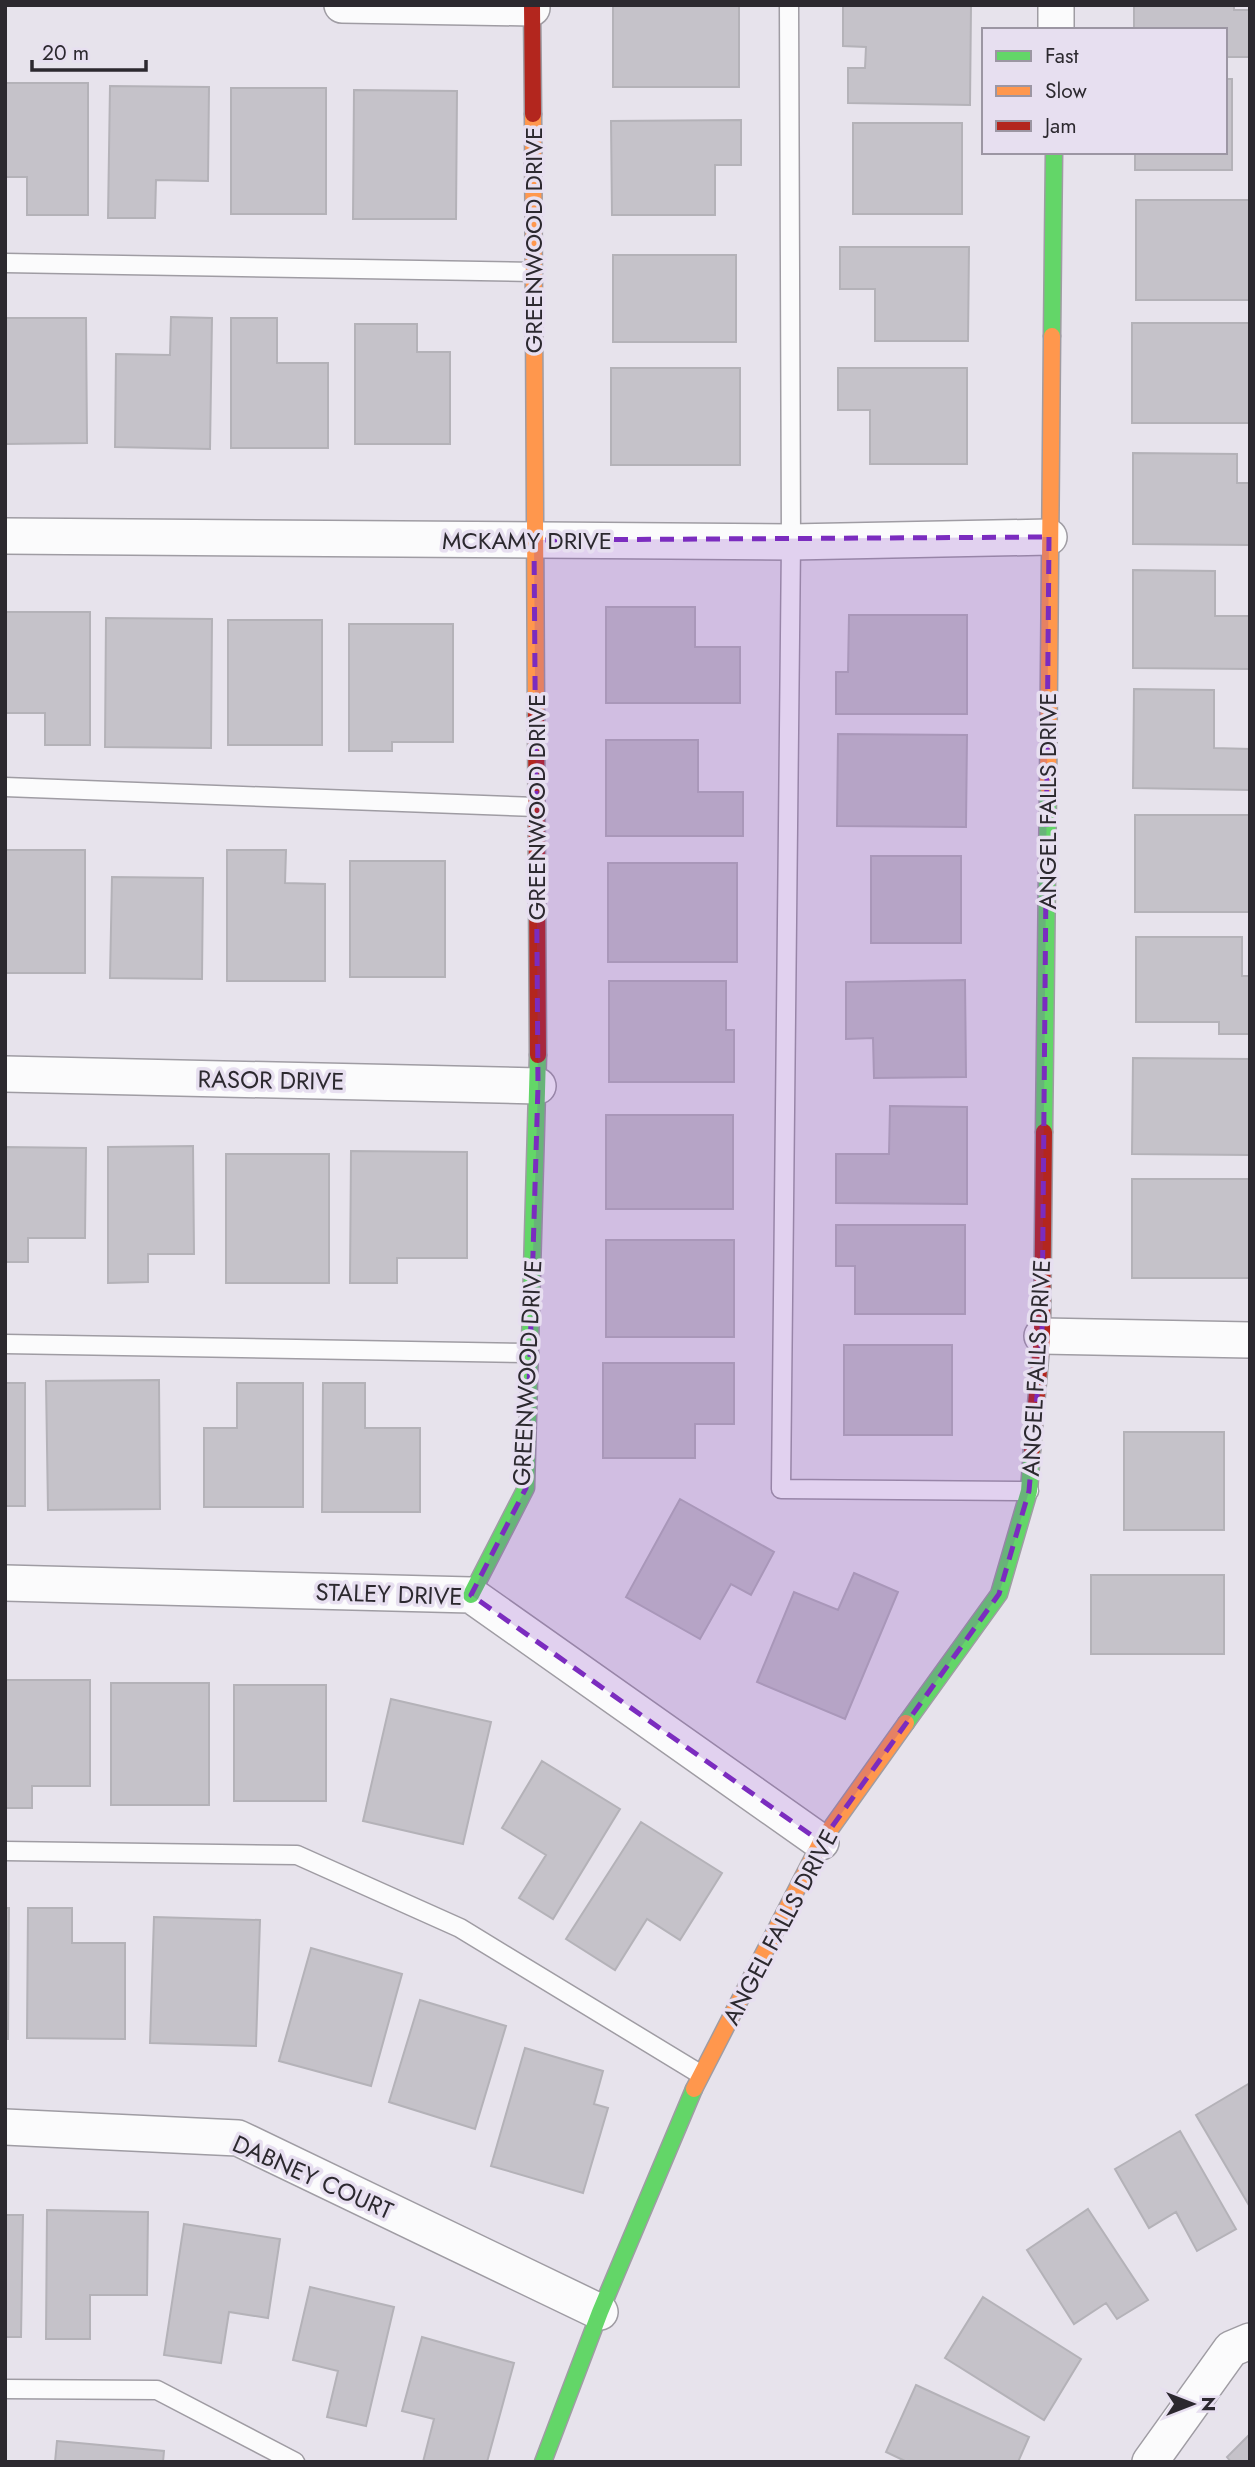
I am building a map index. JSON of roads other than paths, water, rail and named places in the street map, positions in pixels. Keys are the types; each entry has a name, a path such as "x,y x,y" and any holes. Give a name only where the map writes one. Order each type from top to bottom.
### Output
{"street":[{"path":"342,5 532,7"},
{"path":"1056,5 1056,28"},
{"name":"GREENWOOD DRIVE","path":"471,1595 526,1488 538,1086 532,7"},
{"name":"ANGEL FALLS DRIVE","path":"543,2462 600,2312 700,2074 821,1842 999,1594 1029,1491 1042,1336 1054,154"},
{"name":"MCKAMY DRIVE","path":"5,536 791,542 1049,537"},
{"name":"RASOR DRIVE","path":"5,1074 538,1086"},
{"path":"1042,1336 1250,1340"},
{"name":"STALEY DRIVE","path":"5,1583 471,1595 821,1842"},
{"name":"DABNEY COURT","path":"5,2127 238,2138 600,2312"},
{"path":"1150,2462 1231,2349 1250,2341"}],"lane":[{"path":"789,5 791,542 781,1489 1029,1491"},
{"path":"5,262 533,272"},
{"path":"5,788 536,807"},
{"path":"5,1344 529,1353"},
{"path":"5,1851 297,1854 460,1928 700,2074"},
{"path":"5,2389 157,2390 295,2462"}]}
